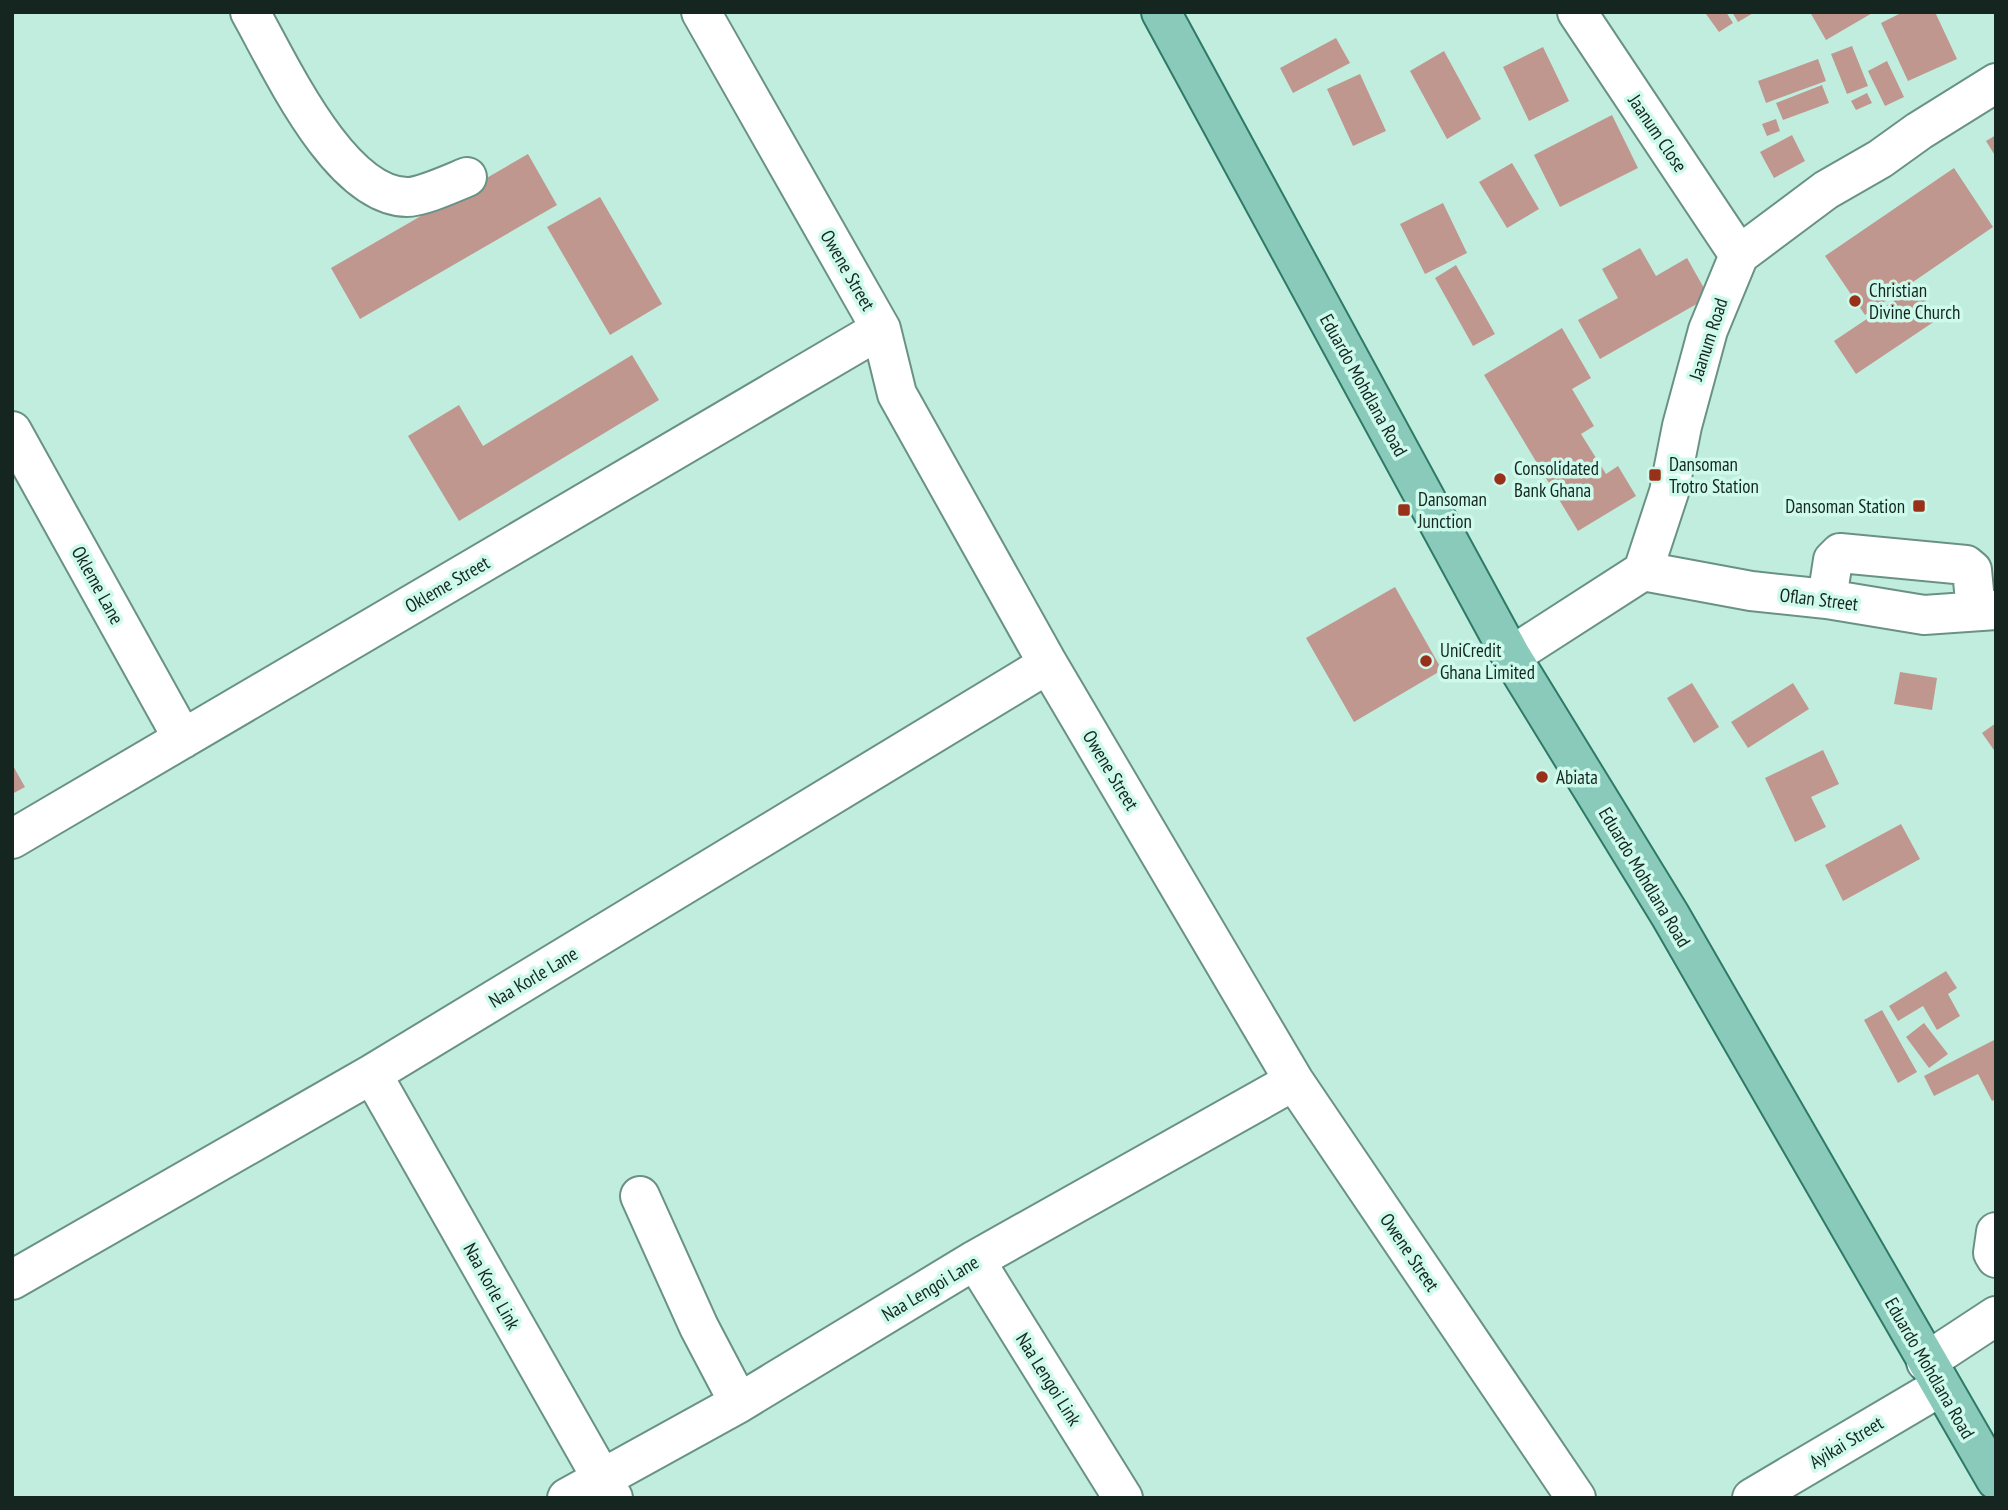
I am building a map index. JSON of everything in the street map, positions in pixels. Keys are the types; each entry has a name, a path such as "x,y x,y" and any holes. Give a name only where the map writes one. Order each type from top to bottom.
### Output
{"main road":[{"name":"Eduardo Mohdlana Road","path":"1161,12 1511,656 1670,915 1996,1480"}],"street":[{"path":"250,12 313,122 345,164 368,185 387,194 409,198 467,177"},
{"name":"Owene Street","path":"701,12 881,329 897,394 1048,664 1294,1081 1576,1498"},
{"name":"Jaanum Close","path":"1577,12 1739,255"},
{"path":"1739,255 1826,190 1880,159 1996,83"},
{"name":"Jaanum Road","path":"1643,571 1669,492 1682,426 1708,330 1739,255"},
{"name":"Okleme Street","path":"12,839 881,329"},
{"name":"Okleme Lane","path":"12,430 184,739"},
{"path":"1827,599 1833,560 1840,553 1966,565 1972,569 1989,615"},
{"path":"1511,656 1643,571"},
{"name":"Oflan Street","path":"1643,571 1751,591 1827,599 1924,615 1989,615"},
{"name":"Naa Korle Lane","path":"12,1280 372,1074 1048,664"},
{"name":"Naa Korle Link","path":"372,1074 607,1488"},
{"name":"Naa Lengoi Lane","path":"568,1498 607,1488 739,1403 975,1261 1294,1081"},
{"path":"640,1196 699,1327 739,1403"},
{"path":"1996,1232 1993,1253 1996,1258"},
{"name":"Naa Lengoi Link","path":"975,1261 1123,1498"},
{"name":"Ayikai Street","path":"1752,1498 1933,1374 1996,1316"}],"building":[{"path":"1726,12 1733,23 1719,32 1706,14"},
{"path":"1732,12 1755,12 1738,22"},
{"path":"1810,12 1874,12 1826,40"},
{"path":"1903,12 1935,12 1957,59 1908,81 1881,23"},
{"path":"1336,38 1350,63 1293,93 1280,68"},
{"path":"1852,46 1868,86 1847,94 1831,54"},
{"path":"1543,47 1569,101 1529,121 1503,67"},
{"path":"1444,51 1481,119 1447,139 1410,71"},
{"path":"1818,59 1826,81 1766,103 1758,81"},
{"path":"1887,61 1904,97 1885,106 1868,71"},
{"path":"1360,74 1386,131 1353,146 1327,89"},
{"path":"1822,85 1829,103 1783,120 1776,103"},
{"path":"1867,93 1872,103 1856,110 1851,101"},
{"path":"1612,115 1638,168 1560,207 1534,155"},
{"path":"1776,119 1780,131 1767,136 1762,124"},
{"path":"1792,135 1805,161 1774,178 1760,152"},
{"path":"1996,135 1996,157 1986,141"},
{"path":"528,154 557,205 360,319 331,268"},
{"path":"1512,163 1539,209 1507,228 1479,182"},
{"path":"1954,168 1993,227 1865,315 1825,256"},
{"path":"600,197 662,304 610,335 547,227"},
{"path":"1443,203 1467,253 1425,274 1400,224"},
{"path":"1640,248 1656,276 1687,258 1709,297 1600,359 1578,320 1618,298 1602,269"},
{"path":"1456,265 1495,334 1473,346 1435,278"},
{"path":"1916,286 1938,319 1856,374 1834,341"},
{"path":"1562,328 1591,378 1572,389 1594,426 1581,434 1606,474 1618,466 1636,496 1578,531 1484,375"},
{"path":"632,355 659,400 459,521 408,436 459,405 483,446"},
{"path":"1395,587 1442,670 1354,722 1306,638"},
{"path":"1900,672 1937,678 1932,710 1894,704"},
{"path":"1692,683 1719,727 1694,743 1667,698"},
{"path":"1793,683 1809,709 1748,748 1731,722"},
{"path":"1996,723 1996,753 1982,733"},
{"path":"1823,750 1839,784 1811,797 1826,827 1795,842 1765,778"},
{"path":"12,764 25,787 12,794"},
{"path":"1901,824 1920,859 1843,901 1825,865"},
{"path":"1946,971 1957,988 1948,994 1960,1016 1937,1030 1923,1006 1898,1021 1889,1006"},
{"path":"1882,1010 1917,1072 1898,1083 1864,1020"},
{"path":"1924,1023 1948,1054 1929,1068 1906,1037"},
{"path":"1996,1039 1996,1099 1992,1101 1978,1074 1934,1096 1924,1076"}],"place":[{"name":"Christian Divine Church","path":"1855,301"},
{"name":"Dansoman Trotro Station","path":"1655,475"},
{"name":"Consolidated Bank Ghana","path":"1500,479"},
{"name":"Dansoman Station","path":"1919,506"},
{"name":"Dansoman Junction","path":"1404,510"},
{"name":"UniCredit Ghana Limited","path":"1426,661"},
{"name":"Abiata","path":"1542,777"}]}
